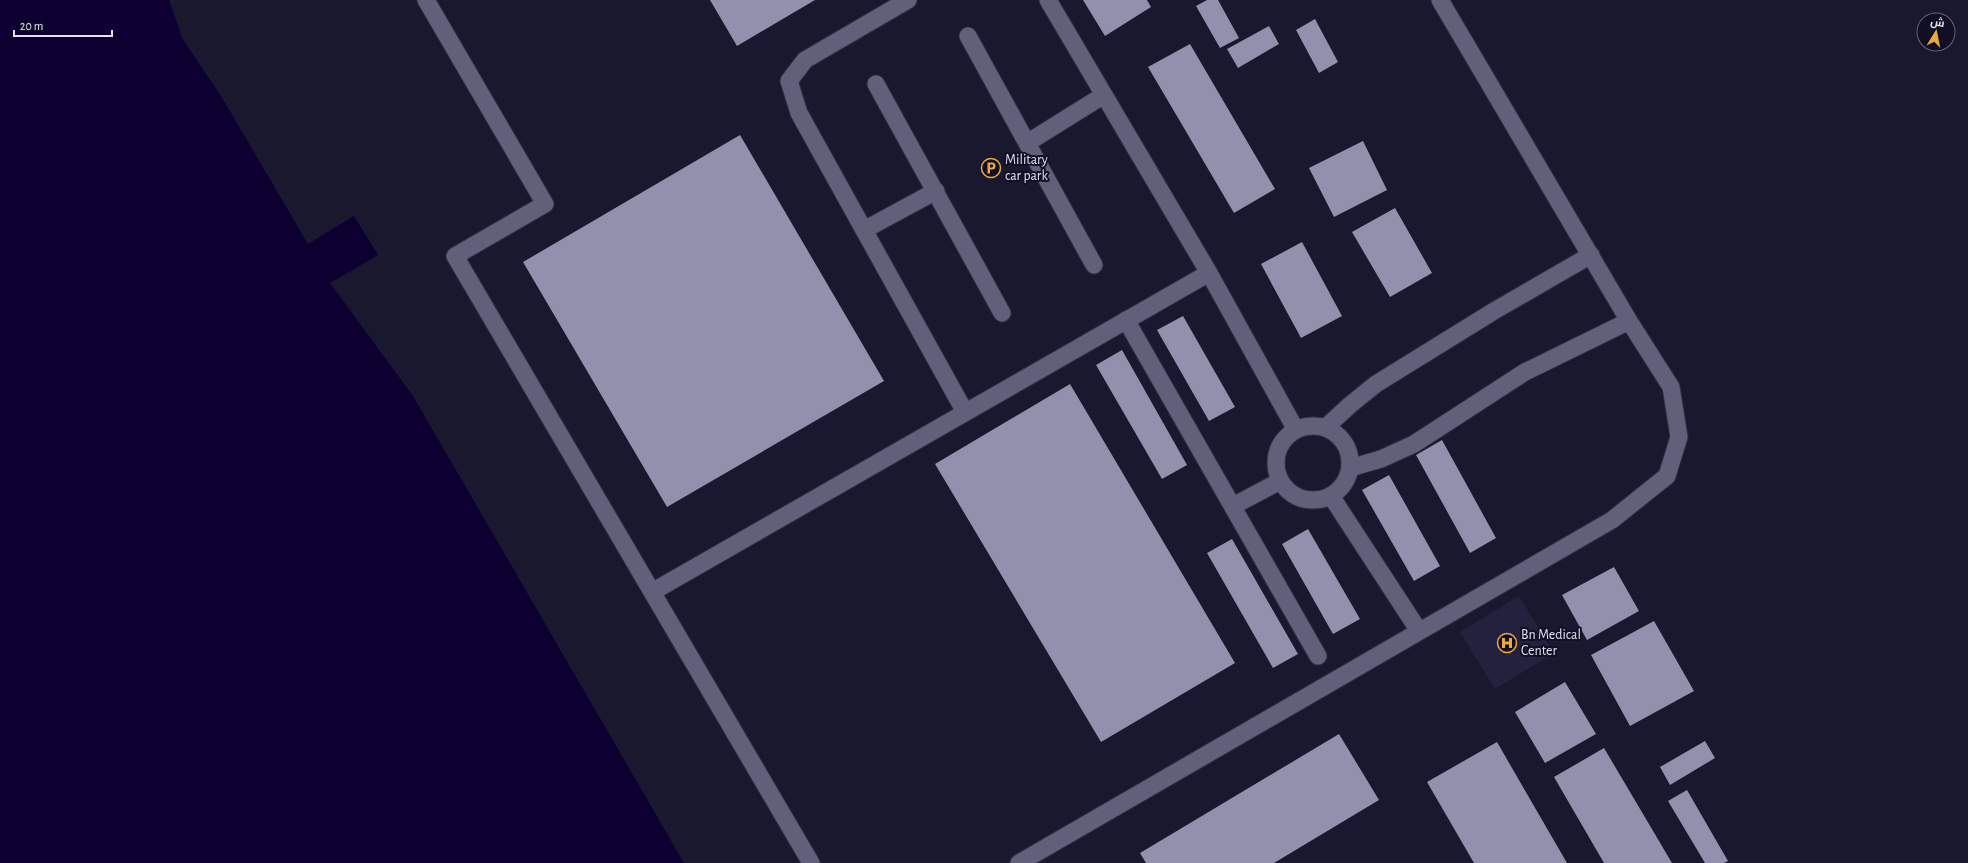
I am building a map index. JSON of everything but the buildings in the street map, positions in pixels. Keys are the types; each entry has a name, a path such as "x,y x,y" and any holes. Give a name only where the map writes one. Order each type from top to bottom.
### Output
{"lane":[{"path":"426,0 545,204 455,256 811,863"},
{"path":"908,0 805,60 789,82 799,113 965,412"},
{"path":"1048,0 1209,272 1296,430"},
{"path":"1019,863 1612,520 1667,476 1679,437 1671,387 1629,321 1440,0"},
{"path":"968,36 1094,265"},
{"path":"876,84 1002,313"},
{"path":"1026,143 1104,95"},
{"path":"864,230 936,191"},
{"path":"1325,428 1376,384 1494,311 1591,255"},
{"path":"652,592 1209,272"},
{"path":"1126,320 1318,656"},
{"path":"1350,468 1381,459 1414,444 1525,372 1629,321"},
{"path":"1311,426 1325,428 1336,434 1345,444 1350,456 1350,468 1344,484 1331,496 1317,500 1302,499 1290,492 1280,481 1276,467 1278,452 1285,439 1296,430 1311,426"},
{"path":"1233,506 1280,481"},
{"path":"1331,496 1419,631"}],"shaded area":[{"path":"0,0 169,0 182,38 221,96 308,244 354,216 378,255 330,283 413,396 684,863 0,863"},
{"name":"Bn Medical Center","path":"1519,596 1554,653 1495,689 1460,632"}],"place":[{"name":"Military car park","path":"991,168"},
{"name":"Bn Medical Center","path":"1507,643"}]}
